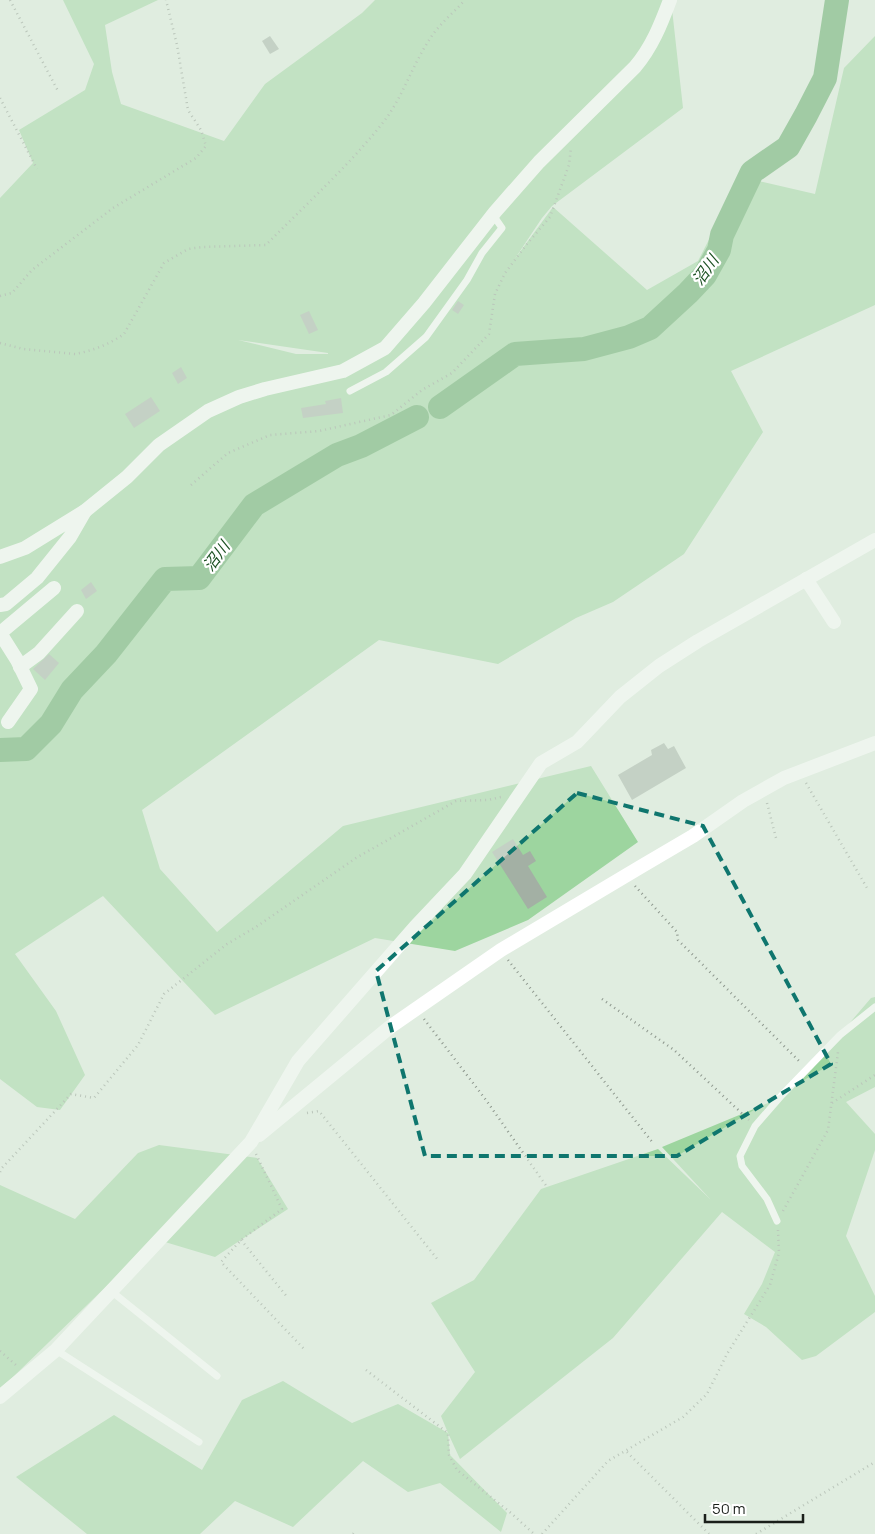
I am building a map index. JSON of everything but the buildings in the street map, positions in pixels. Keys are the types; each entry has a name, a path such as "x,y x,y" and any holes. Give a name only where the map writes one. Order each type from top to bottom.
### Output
{"street":[{"path":"0,557 26,548 85,511 127,477 159,445 208,411 239,397 265,389 343,371 385,348 424,303 493,215 539,162 644,57 670,0"},
{"path":"0,605 6,604 37,578 70,537 85,511"},
{"path":"251,1142 298,1061 415,927 465,874 541,763 577,742 620,697 659,666 698,641 875,540"},
{"path":"806,579 834,622"},
{"path":"8,722 31,689 0,633 54,588"},
{"path":"20,668 39,653 77,611"},
{"path":"0,1397 56,1350 251,1142 390,1027 501,950 627,876 764,789 799,772 875,744"}],"lane":[{"path":"350,391 386,372 426,337 467,280 482,254 502,228 493,215"},
{"path":"777,1221 767,1199 742,1166 740,1156 755,1126 840,1035 875,1007"},
{"path":"111,1291 217,1376"},
{"path":"56,1350 199,1442"}],"path":[{"path":"10,0 58,91"},
{"path":"0,296 12,292 32,270 113,208 196,158 206,146 201,130 188,110 177,45 166,0"},
{"path":"0,342 23,349 75,354 84,352 117,339 124,334 164,263 188,249 266,245 352,158 384,120 398,101 416,64 434,34 466,0"},
{"path":"0,98 37,169"},
{"path":"799,772 867,888"},
{"path":"764,789 776,838"},
{"path":"0,1172 1,1168 71,1094 94,1098 138,1045 164,994 227,944 356,858 456,801 488,800 521,792"},
{"path":"627,876 677,932 678,940 807,1069"},
{"path":"501,950 653,1143"},
{"path":"602,999 674,1050 755,1126"},
{"path":"416,1009 486,1100 547,1187"},
{"path":"542,1534 608,1462 683,1417 707,1394 727,1354 770,1285 779,1253 777,1221 828,1130 840,1035"},
{"path":"832,1104 875,1076"},
{"path":"284,1115 320,1110 438,1260"},
{"path":"251,1142 282,1210 241,1240 221,1262 305,1350"},
{"path":"241,1240 288,1298"},
{"path":"0,1351 28,1375"},
{"path":"366,1370 448,1433 450,1455 457,1470 534,1534"},
{"path":"626,1451 708,1534"},
{"path":"756,1534 875,1462"}],"highlighted area":[{"path":"577,793 703,826 831,1064 677,1156 425,1156 376,971"}],"green space":[{"path":"63,0 158,0 105,25 112,72 121,104 224,141 265,84 362,13 375,0 671,0 683,108 552,206 514,260 553,207 647,290 698,261 741,177 815,194 844,68 875,36 875,305 731,371 763,432 684,554 613,602 576,618 498,664 379,640 142,810 160,869 217,932 343,826 591,766 638,842 528,920 455,951 375,938 215,1015 103,896 15,954 56,1011 85,1075 60,1110 37,1107 0,1079 0,198 33,163 19,130 85,90 94,64","holes":["238,340 328,353 296,354"]},
{"path":"875,997 875,1087 846,1102 875,1134 875,1150 846,1236 875,1296 875,1312 816,1356 802,1360 766,1327 744,1314 762,1284 775,1252 722,1212 613,1338 460,1459 441,1416 475,1372 431,1303 474,1280 541,1189 658,1149 711,1200 662,1147 780,1098 836,1039 871,998"},
{"path":"159,1145 257,1158 288,1209 215,1257 155,1239 0,1388 0,1185 75,1219 138,1153"},
{"path":"283,1381 352,1423 398,1404 448,1433 450,1455 507,1513 501,1532 440,1483 408,1492 363,1461 293,1527 235,1501 200,1534 87,1534 16,1477 114,1415 202,1470 242,1400"}],"waterway":[{"name":"沼川","path":"440,407 515,354 584,349 629,337 650,328 688,293 705,275 719,250 722,235 752,172 788,147 825,78 837,0"},
{"name":"沼川","path":"0,750 26,749 51,724 72,690 106,654 165,579 199,578 254,505 337,455 361,446 417,417"}]}
